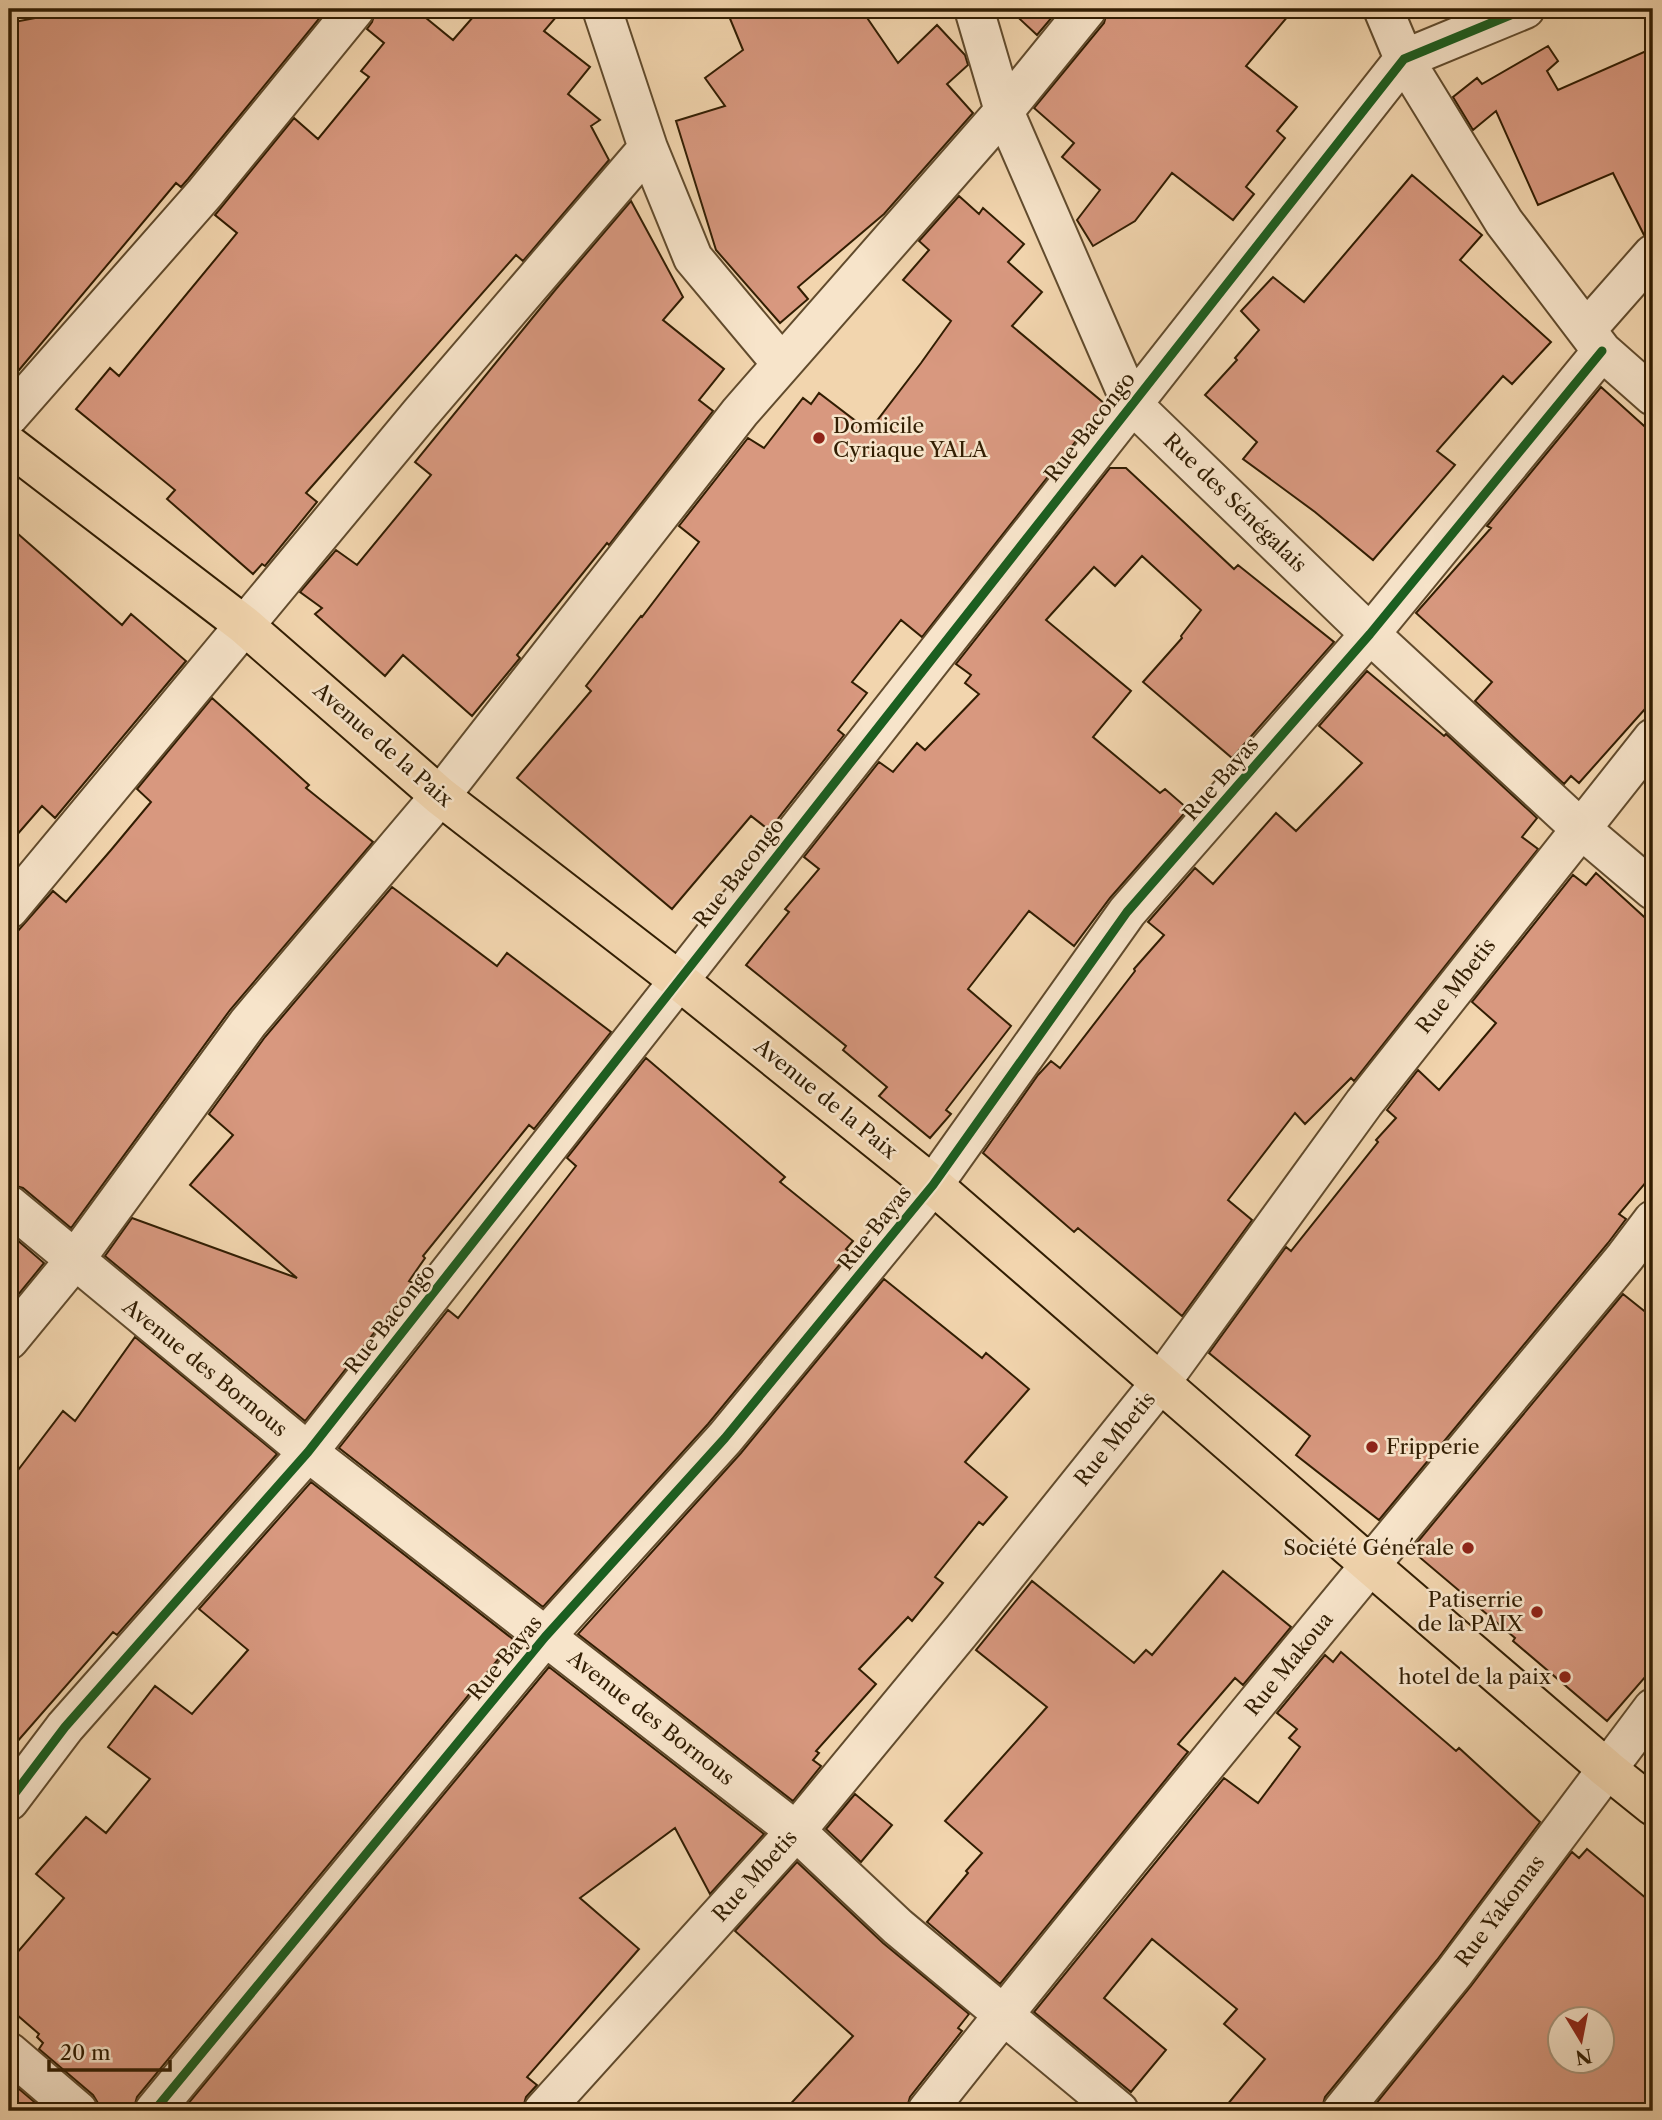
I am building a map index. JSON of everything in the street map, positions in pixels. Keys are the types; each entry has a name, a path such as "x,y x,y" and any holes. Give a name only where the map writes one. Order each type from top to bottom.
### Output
{"main road":[{"name":"Avenue de la Paix","path":"9,445 244,625 440,796 678,980 933,1185 1370,1565 1653,1806"}],"street":[{"path":"9,416 205,193 355,9"},
{"path":"602,9 648,148 693,258 781,363"},
{"name":"Rue des Sénégalais","path":"974,9 1003,111 1131,403 1370,634 1581,829 1653,890"},
{"path":"9,1340 74,1261 248,1023 440,796 781,363 1003,111 1087,9"},
{"path":"1383,9 1404,59 1504,222 1594,340 1653,396"},
{"name":"Rue Bacongo","path":"9,1801 65,1727 308,1452 1404,59 1525,9"},
{"path":"9,909 420,414 648,148"},
{"name":"Rue Bayas","path":"154,2111 545,1637 725,1438 933,1185 1127,912 1370,634 1594,340 1653,254"},
{"name":"Rue Mbetis","path":"543,2111 796,1830 962,1630 1161,1382 1364,1103 1653,738"},
{"name":"Avenue des Bornous","path":"9,1205 308,1452 796,1830 898,1927 1119,2111"},
{"name":"Rue Makoua","path":"927,2111 1653,1220"},
{"name":"Rue Yakomas","path":"1342,2111 1454,1973 1653,1708"},
{"path":"9,2052 78,2111"}],"building":[{"path":"82,9 327,9 188,179 181,187 176,183 9,382 9,23"},
{"path":"376,9 415,9 453,40 480,9 563,9 544,31 590,67 568,94 600,120 591,126 609,160 523,261 516,255 306,493 317,502 265,566 262,564 253,574 167,499 175,490 76,409 110,368 119,376 237,233 215,215 294,118 318,139 369,77 361,71 384,43 367,29"},
{"path":"726,9 861,9 898,63 937,25 965,55 968,65 947,84 973,113 884,214 798,287 808,299 780,323 716,250 676,121 725,106 705,78 743,50"},
{"path":"1009,9 1059,9 1037,35"},
{"path":"1108,9 1294,9 1246,66 1297,107 1277,131 1285,138 1246,187 1254,194 1233,220 1172,173 1135,221 1093,246 1077,220 1100,190 1062,157 1074,143 1034,108 1104,23"},
{"path":"1548,46 1558,61 1547,71 1558,90 1653,48 1653,233 1644,235 1613,173 1538,205 1496,111 1473,130 1453,97 1477,78 1482,84"},
{"path":"1412,175 1482,235 1460,260 1551,342 1512,384 1503,376 1437,451 1455,465 1373,560 1315,512 1243,459 1257,442 1205,395 1237,360 1235,358 1259,330 1241,311 1273,277 1304,302"},
{"path":"959,196 979,214 983,208 1024,244 1008,262 1042,292 1012,326 1105,404 922,637 901,620 852,682 867,693 838,730 844,735 769,830 751,816 672,909 517,778 591,691 586,686 699,542 679,526 748,438 764,448 803,398 811,404 819,393 869,431 921,363 951,321 903,280 929,250 919,241"},
{"path":"631,201 683,297 663,320 724,369 699,400 713,411 609,545 607,543 517,655 520,658 472,716 403,655 385,676 315,614 322,608 300,592 336,550 357,565 431,475 415,462"},
{"path":"1601,387 1653,434 1653,700 1579,783 1571,776 1564,784 1475,701 1492,682 1416,613 1491,528 1487,526"},
{"path":"1110,468 1126,468 1234,569 1238,565 1334,642 1232,758 1143,682 1182,638 1201,610 1142,556 1115,586 1094,567 1046,620 1131,691 1093,737 1160,793 1165,789 1188,809 1110,898 1074,946 1029,911 968,989 1011,1026 946,1110 951,1114 930,1138 879,1096 887,1087 843,1050 846,1046 746,965 789,912 785,909 819,869 804,857 879,762 893,772 917,743 925,750 979,694 965,683 971,675 956,664"},
{"path":"9,526 122,625 131,614 186,661 55,818 42,806 9,844"},
{"path":"1367,671 1444,736 1446,734 1537,818 1522,837 1538,849 1354,1081 1351,1078 1305,1124 1295,1113 1228,1200 1252,1220 1182,1316 1078,1228 1074,1232 983,1153 1038,1075 1051,1061 1060,1068 1134,969 1164,935 1148,922 1195,868 1213,884 1276,813 1296,831 1362,763 1319,726"},
{"path":"212,698 309,785 306,788 373,842 230,1010 71,1228 23,1188 9,1184 9,941 53,891 66,902 111,850 151,802 137,789"},
{"path":"1596,873 1653,925 1653,1174 1619,1214 1626,1219 1608,1243 1379,1520 1296,1455 1310,1436 1209,1353 1286,1247 1291,1251 1396,1118 1387,1110 1418,1070 1439,1090 1496,1023 1472,1002 1573,875 1586,885"},
{"path":"392,887 497,966 507,953 611,1032 534,1129 529,1125 423,1256 425,1258 409,1281 413,1283 305,1421 105,1256 132,1218 297,1278 190,1185 233,1135 209,1114 265,1037"},
{"path":"646,1058 785,1177 780,1182 853,1241 846,1249 850,1252 708,1424 543,1607 339,1448 448,1310 458,1318 576,1166 567,1158"},
{"path":"9,1233 44,1263 9,1306"},
{"path":"884,1279 982,1358 986,1353 1029,1389 965,1462 1007,1497 983,1525 979,1522 935,1577 943,1583 912,1621 908,1617 859,1669 876,1684 816,1751 819,1753 813,1760 821,1766 793,1801 578,1634 741,1453"},
{"path":"1623,1294 1653,1318 1653,1668 1607,1721 1411,1550"},
{"path":"135,1337 277,1454 117,1635 113,1632 9,1751 9,1482 63,1411 75,1421"},
{"path":"311,1482 514,1640 137,2097 133,2111 99,2111 93,2095 39,2049 43,2043 37,2037 39,2034 9,2008 9,1962 64,1898 36,1874 86,1817 106,1833 150,1779 108,1747 155,1686 192,1714 248,1650 199,1609"},
{"path":"1223,1571 1291,1627 1243,1685 1235,1678 1178,1744 1188,1752 1000,1984 927,1922 982,1853 945,1821 1047,1707 976,1650 1032,1581 1134,1663 1146,1650 1152,1655"},
{"path":"1341,1652 1456,1751 1459,1748 1540,1822 1437,1960 1325,2097 1321,2111 1222,2111 1265,2059 1224,2024 1237,2009 1152,1939 1104,1998 1166,2050 1131,2092 1034,2012 1224,1778 1258,1803 1300,1747 1289,1738 1297,1729 1277,1713 1325,1655 1333,1662"},
{"path":"549,1667 764,1834 710,1894 675,1828 580,1898 639,1949 527,2077 537,2085 526,2097 522,2111 182,2111"},
{"path":"855,1794 892,1825 861,1862 826,1829"},
{"path":"1587,1849 1653,1904 1653,2111 1370,2111 1471,1986 1572,1852 1579,1858"},
{"path":"797,1862 883,1943 969,2014 958,2028 962,2031 910,2097 906,2111 784,2111 853,2036 735,1931"},
{"path":"12,2083 45,2111 9,2111 9,2087"}],"cycle path":[{"path":"9,1801 65,1727 308,1452 1404,59 1525,9"},
{"path":"154,2111 545,1637 725,1438 933,1185 1127,912 1370,634 1602,351"}],"place":[{"name":"Domicile Cyriaque YALA","path":"819,438"},
{"name":"Fripperie","path":"1372,1447"},
{"name":"Société Générale","path":"1468,1548"},
{"name":"Patiserrie de la PAIX","path":"1537,1612"},
{"name":"hotel de la paix","path":"1565,1677"}]}
